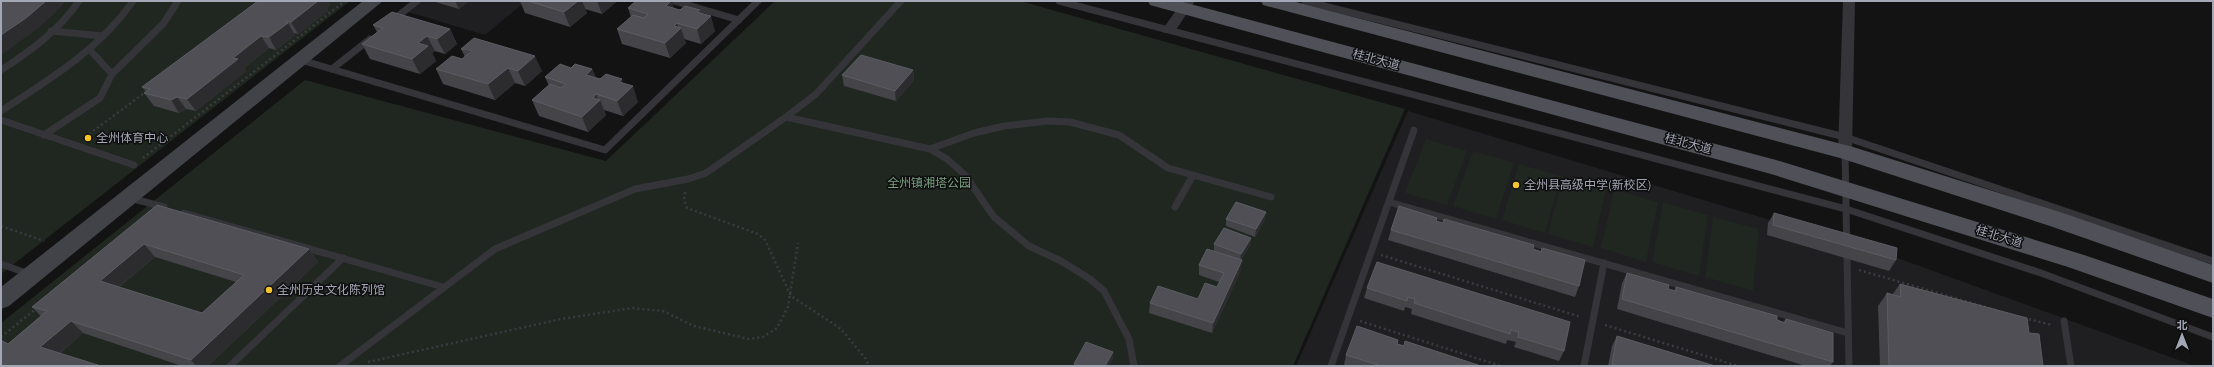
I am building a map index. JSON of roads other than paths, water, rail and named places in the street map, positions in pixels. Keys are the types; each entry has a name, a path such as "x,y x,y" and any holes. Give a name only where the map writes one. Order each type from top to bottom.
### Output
{"main road":[{"path":"1,300 374,1"},
{"name":"桂北大道","path":"1157,1 1186,5 1769,166 1846,199 2076,261 2213,309"},
{"path":"1270,1 1845,144 2213,274"}],"street":[{"path":"1845,144 1848,1"},
{"path":"1169,30 1186,5"}],"lane":[{"path":"1,70 64,20 80,1"},
{"path":"1,111 62,71 89,49 123,16 133,1"},
{"path":"44,135 100,98 112,74 163,24 178,1"},
{"path":"386,25 417,1"},
{"path":"674,1 739,20"},
{"path":"300,60 605,150 758,1"},
{"path":"340,366 495,248 634,189 688,179 706,173 816,94 901,1"},
{"path":"1059,1 1169,30 1846,199 2042,274 2213,337"},
{"path":"1305,1 1845,144 2213,261"},
{"path":"51,31 104,36"},
{"path":"332,69 374,35"},
{"path":"89,49 112,74"},
{"path":"786,117 930,149 947,159 966,175 994,216 1029,246 1061,261 1090,279 1104,291 1129,339 1134,366"},
{"path":"1,120 134,164"},
{"path":"930,149 974,132 1004,126 1048,121 1070,122 1119,135 1168,168 1271,197"},
{"path":"1331,366 1414,130"},
{"path":"1845,144 1849,366"},
{"path":"1175,207 1193,175"},
{"path":"130,198 443,287"},
{"path":"1389,202 1848,333"},
{"path":"230,366 343,258"},
{"path":"1,264 32,276"},
{"path":"1584,366 1604,264"},
{"path":"2065,325 2071,366"}],"place":[{"name":"全州体育中心","path":"88,138"},
{"name":"全州县高级中学(新校区)","path":"1516,185"},
{"name":"全州历史文化陈列馆","path":"269,290"}],"park label":[{"name":"全州镇湘塔公园","path":"929,183"}]}
